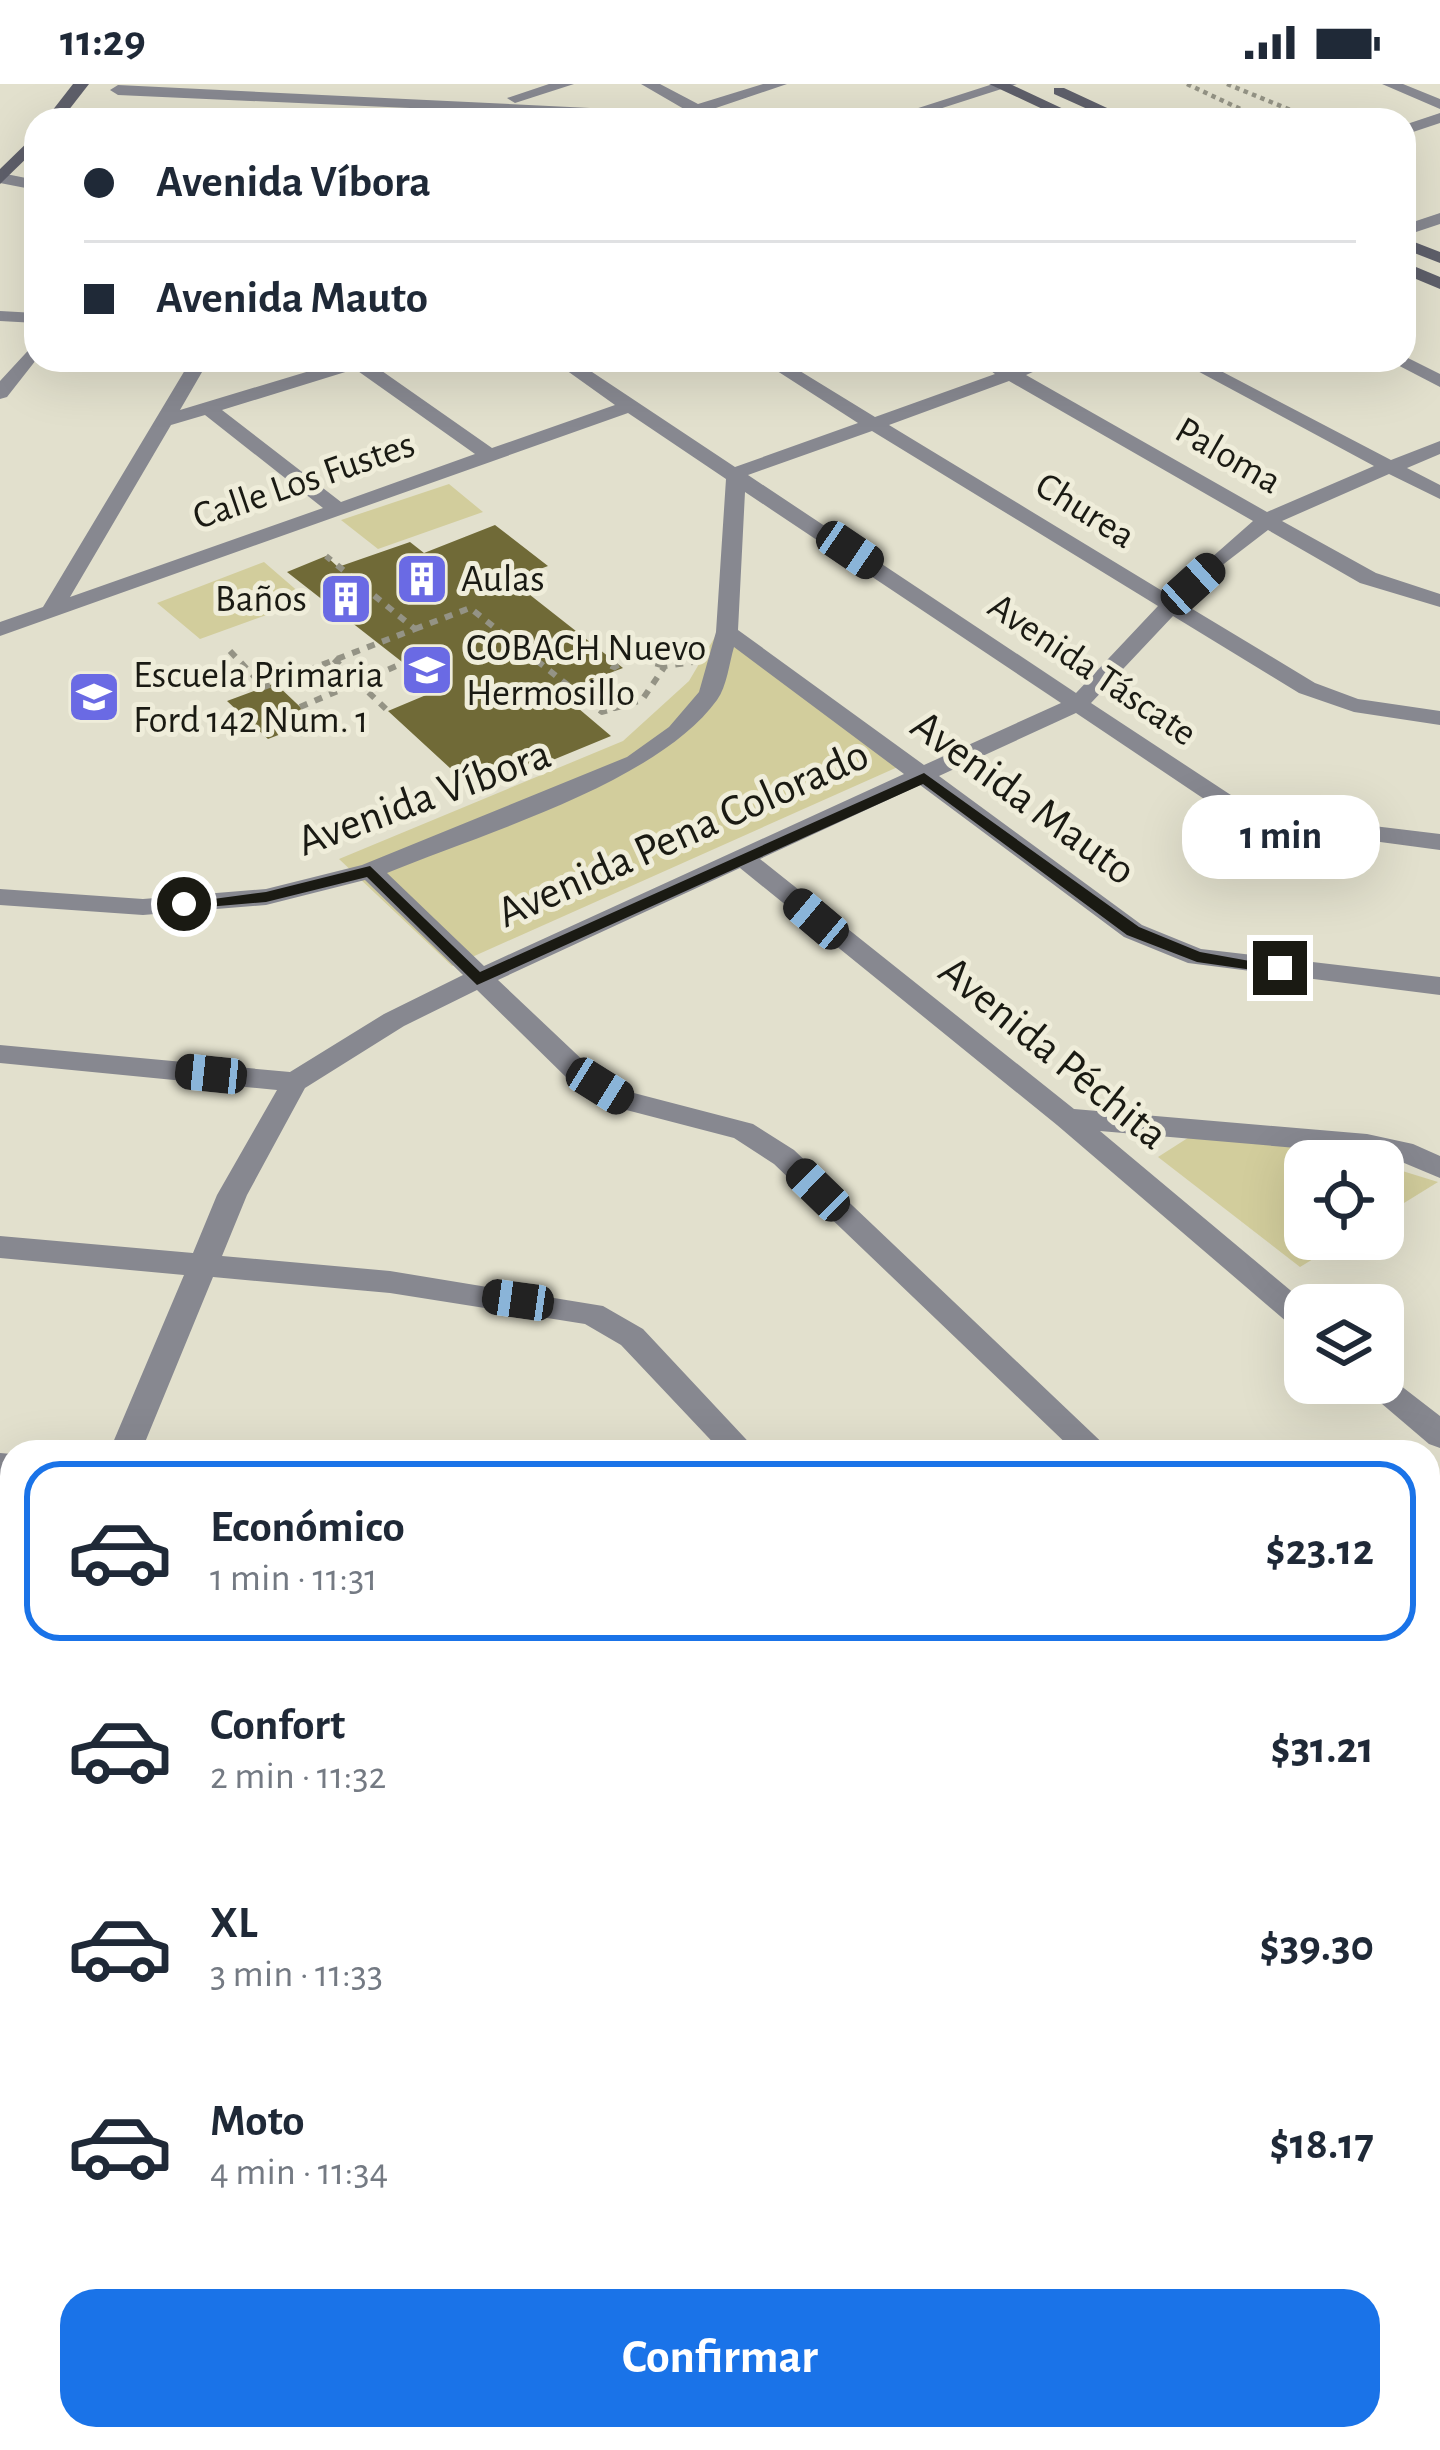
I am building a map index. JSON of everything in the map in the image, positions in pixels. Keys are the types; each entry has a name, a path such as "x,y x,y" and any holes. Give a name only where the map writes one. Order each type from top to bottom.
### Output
{"street":[{"path":"118,90 138,84"},
{"path":"329,100 350,84"},
{"path":"492,105 566,84"},
{"path":"649,84 693,108"},
{"path":"703,108 779,84"},
{"path":"1044,84 1098,108"},
{"path":"1390,84 1440,104"},
{"path":"929,108 1003,85 1053,108"},
{"path":"80,87 190,100 534,108"},
{"path":"329,100 333,108"},
{"path":"1,178 24,152"},
{"path":"0,393 24,363"},
{"path":"52,609 193,372"},
{"path":"164,421 329,372"},
{"path":"376,372 489,455"},
{"name":"Avenida Táscate","path":"580,372 1248,814 1440,842"},
{"name":"Churea","path":"789,372 1328,698 1440,718"},
{"name":"Paloma","path":"1007,372 1368,578 1440,601"},
{"path":"736,473 1017,372"},
{"path":"1209,372 1440,493"},
{"name":"Calle Los Fustes","path":"0,629 633,405"},
{"path":"208,409 335,507"},
{"name":"Avenida Pena Colorado","path":"130,1440 232,1195 295,1082 394,1020 1077,704 1127,661 1169,605 1268,520 1440,447"},
{"name":"Avenida Víbora","path":"0,897 143,907 266,897 370,872 650,753 710,694 727,632 736,473"},
{"name":"Avenida Mauto","path":"727,632 1116,919 1162,945 1197,957 1440,986"},
{"name":"Avenida Péchita","path":"744,859 1067,1118 1284,1302"},
{"path":"370,872 477,980 579,1073 621,1099 743,1131 784,1157 1083,1440"},
{"path":"0,1054 295,1082"},
{"path":"1067,1118 1367,1144 1403,1151 1440,1168"},
{"path":"0,1247 390,1282 592,1314 632,1336 731,1440"},
{"path":"1404,1404 1440,1435"}],"path":[{"path":"1187,84 1238,108"},
{"path":"1227,84 1286,108"},
{"path":"326,556 415,629"},
{"path":"230,651 264,687 470,608 586,704 602,712 630,710 660,684 665,666"},
{"path":"618,710 602,698 613,668 633,657 665,666 720,658"},
{"path":"334,659 388,712"},
{"path":"300,707 406,662"}],"shaded area":[{"path":"449,484 483,512 378,549 341,520"},
{"path":"264,562 308,600 200,639 157,603"},
{"path":"722,625 900,766 452,966 339,859 623,741 689,681"},
{"path":"1194,1134 1284,1142 1284,1255 1158,1157"},
{"path":"1404,1171 1438,1182 1404,1203"}],"building":[{"path":"495,525 548,566 511,580 623,668 559,692 611,736 526,771 514,759 463,780 388,711 438,690 287,572 326,556 338,567 410,542 424,553"},
{"path":"275,683 315,721 268,739 227,701"}],"place":[{"name":"Aulas","path":"422,579"},
{"name":"Baños","path":"346,599"},
{"name":"COBACH Nuevo Hermosillo","path":"427,670"},
{"name":"Escuela Primaria Ford 142 Num. 1","path":"94,697"}],"route":[{"path":"184,904 266,897 370,872 477,980 924,778 1133,931 1197,957 1280,968"}]}
